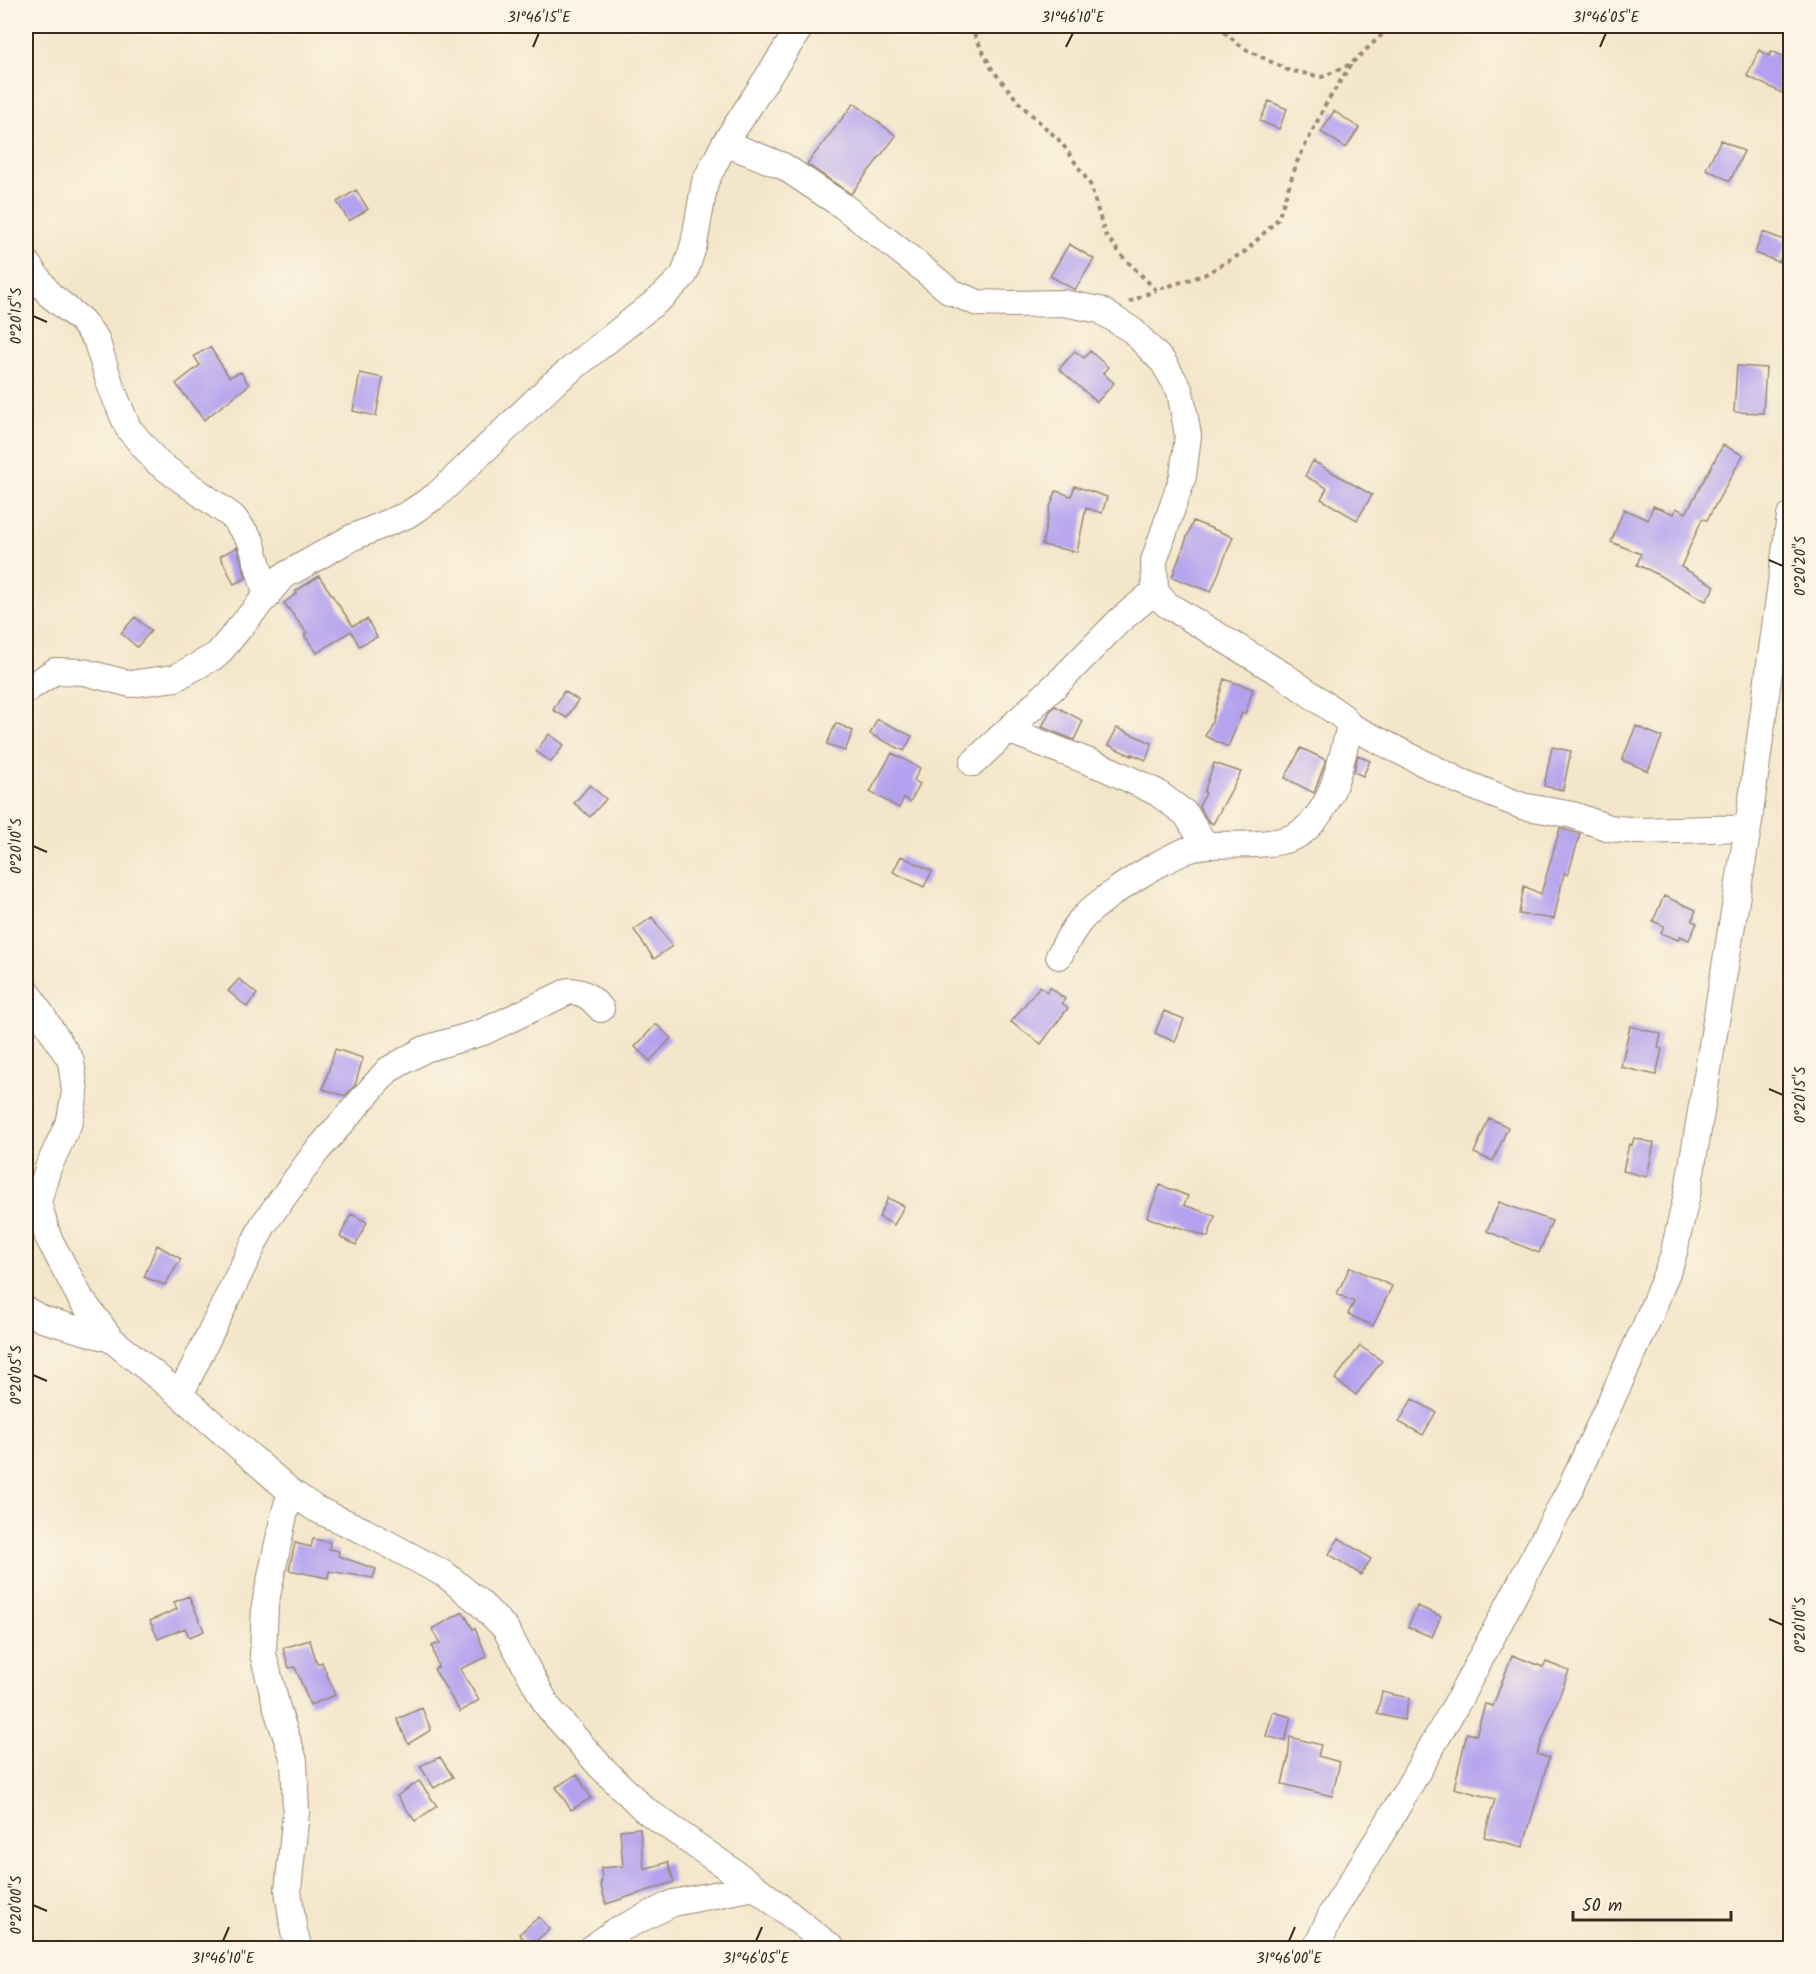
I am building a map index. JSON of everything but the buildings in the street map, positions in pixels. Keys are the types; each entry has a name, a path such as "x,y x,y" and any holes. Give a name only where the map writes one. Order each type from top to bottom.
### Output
{"street":[{"path":"26,690 55,671 84,672 130,684 175,678 217,655 282,577 351,538 407,515 437,495 554,383 663,296 684,275 694,244 705,182 725,143 801,26"},
{"path":"725,143 783,166 843,207 951,292 978,303 1063,303 1100,310 1134,331 1163,362 1180,391 1188,435 1183,476 1154,561 1155,591 1166,604 1283,675 1343,717 1350,726 1459,781 1522,806 1573,815 1609,828 1638,831 1748,828"},
{"path":"26,262 50,295 81,320 96,339 111,387 128,428 157,462 233,517 251,541 267,597"},
{"path":"1316,1948 1332,1913 1389,1821 1458,1701 1571,1487 1645,1327 1672,1260 1688,1190 1748,828 1791,516"},
{"path":"973,763 1119,621 1155,591"},
{"path":"1059,956 1080,921 1105,898 1172,857 1205,845 1246,846 1282,840 1301,834 1317,817 1330,797 1350,726"},
{"path":"1008,730 1110,770 1156,792 1186,814 1205,845"},
{"path":"26,990 71,1060 75,1092 70,1120 48,1168 38,1202 48,1237 76,1288 111,1339 180,1395 291,1492 316,1509 364,1531 446,1575 479,1602 505,1628 548,1707 600,1767 644,1809 755,1887 832,1948"},
{"path":"180,1395 263,1226 316,1152 388,1070 425,1049 483,1032 569,991 579,991 590,997 601,1009"},
{"path":"26,1310 42,1319 111,1339"},
{"path":"291,1492 265,1605 263,1654 278,1712 294,1760 296,1812 288,1890 294,1932 299,1948"},
{"path":"592,1948 614,1932 673,1904 755,1887"}],"path":[{"path":"970,26 992,69 1022,105 1062,142 1090,184 1105,234 1122,256 1156,290 1204,275 1246,251 1278,219 1297,162 1326,104 1351,64 1391,26"},
{"path":"1217,26 1243,48 1288,70 1322,76 1351,64"}]}
